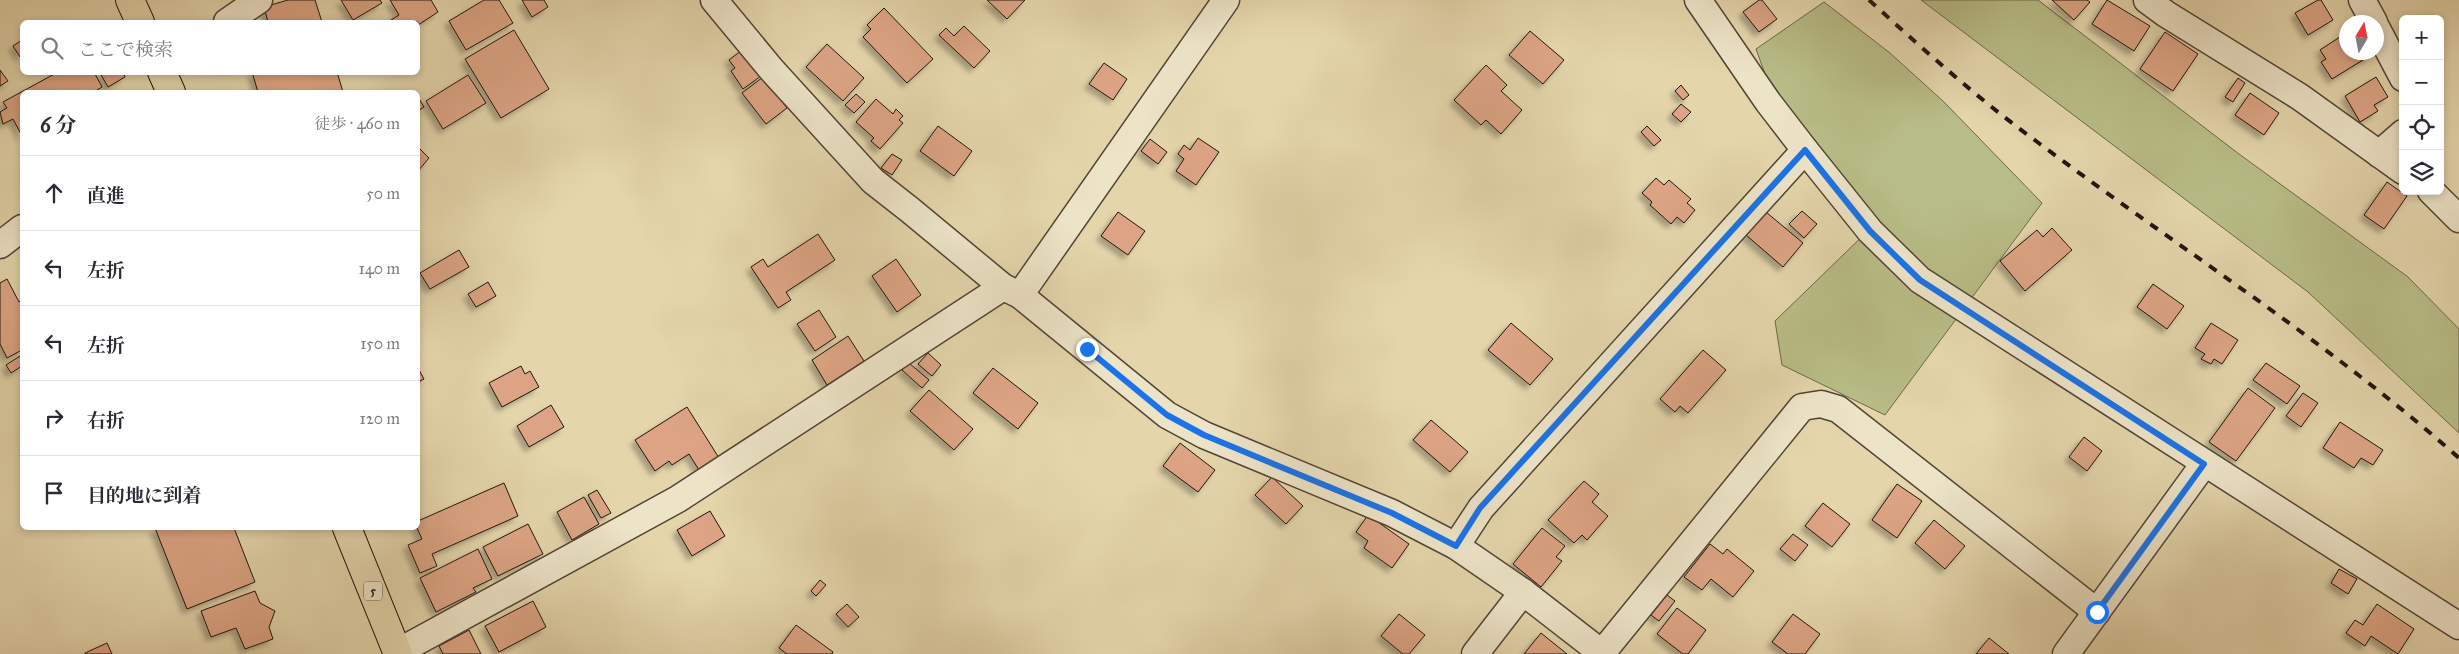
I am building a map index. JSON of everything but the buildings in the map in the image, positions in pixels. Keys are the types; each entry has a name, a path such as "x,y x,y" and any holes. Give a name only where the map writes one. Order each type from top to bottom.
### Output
{"highway":[{"path":"130,0 139,20"},
{"path":"163,75 170,90"},
{"name":"5","path":"348,530 398,653"}],"street":[{"path":"230,20 259,0"},
{"path":"714,0 771,69 872,182 910,210 1167,415 1204,435 1392,513 1456,546 1522,592 1602,654 1802,407 1820,404 1838,409 2097,612"},
{"path":"398,653 678,499 1012,291 1226,0"},
{"path":"1698,0 1768,102 1805,150 1870,231 1920,280 2459,626"},
{"path":"2147,0 2166,14 2300,97 2399,168"},
{"path":"2362,0 2370,15"},
{"path":"2384,42 2399,70"},
{"path":"2379,154 2399,136"},
{"path":"1456,546 1480,508 1805,150"},
{"path":"2435,195 2459,220"},
{"path":"0,245 20,230"},
{"path":"2066,654 2204,464"},
{"path":"1475,654 1522,592"}],"green space":[{"path":"1921,0 2038,0 2239,154 2408,277 2459,329 2459,433 2308,292"},
{"path":"1824,2 1890,53 1944,102 2042,203 1885,415 1782,365 1775,321 1875,224 1770,88 1756,49"}],"railway":[{"path":"1869,0 1951,73 2014,125 2304,334 2409,415 2459,458"}],"route":[{"path":"1087,349 1167,415 1204,435 1392,513 1456,546 1480,508 1805,150 1870,231 1920,280 2204,464 2097,612"}]}
